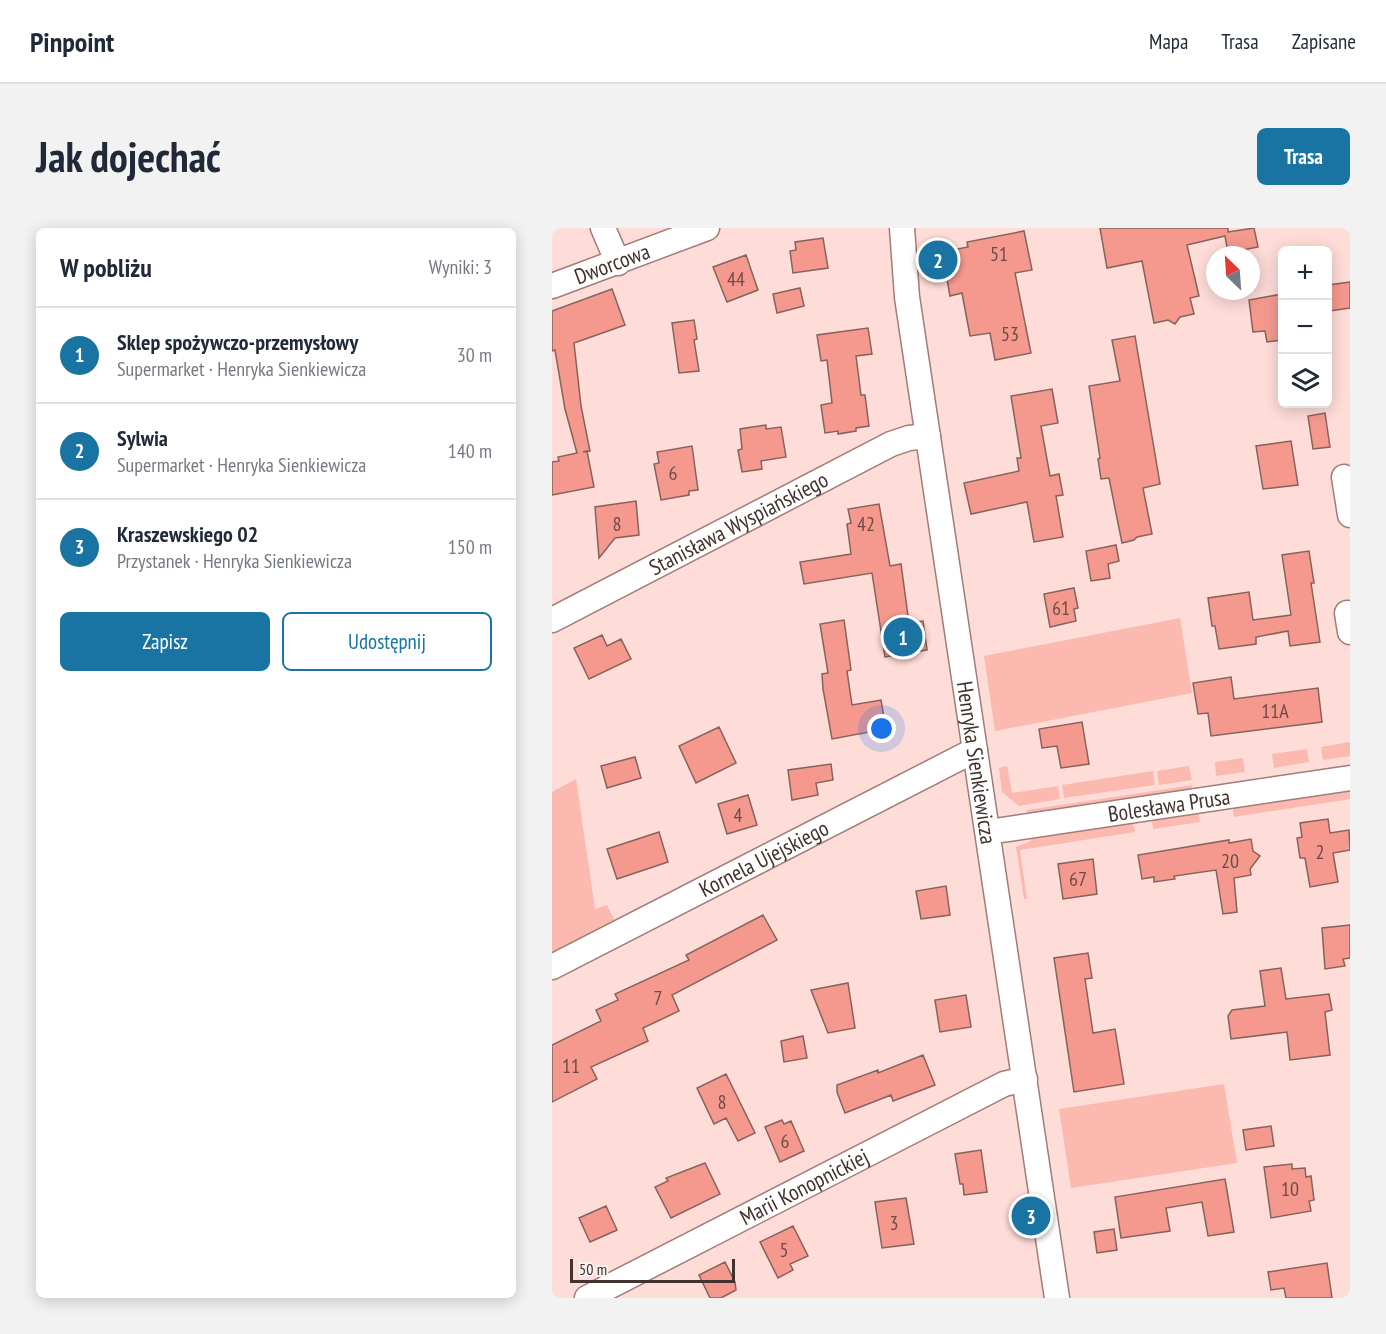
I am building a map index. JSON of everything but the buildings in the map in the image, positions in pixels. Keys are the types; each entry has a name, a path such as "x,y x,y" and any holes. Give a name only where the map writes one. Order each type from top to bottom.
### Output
{"street":[{"path":"603,228 618,263"},
{"name":"Dworcowa","path":"552,286 707,228"},
{"name":"Henryka Sienkiewicza","path":"902,228 907,297 1057,1298"},
{"name":"Stanisława Wyspiańskiego","path":"552,620 891,444 909,438 928,436"},
{"path":"1344,477 1350,515"},
{"name":"Kornela Ujejskiego","path":"552,967 975,750"},
{"name":"Bolesława Prusa","path":"988,832 1350,778"},
{"name":"Marii Konopnickiej","path":"587,1298 1004,1084 1025,1079"}],"shaded area":[{"path":"1180,618 1192,693 995,731 984,656"},
{"path":"1350,742 1350,756 1323,760 1321,747"},
{"path":"1307,749 1309,762 1274,768 1272,754"},
{"path":"1243,758 1245,772 1216,776 1215,762"},
{"path":"1007,766 1012,793 1058,786 1060,799 1019,806 1002,792 999,768"},
{"path":"1189,766 1192,780 1159,785 1157,771"},
{"path":"1153,771 1155,785 1064,798 1062,785"},
{"path":"576,779 595,909 607,905 615,921 552,955 552,792"},
{"path":"1193,785 1189,792 1027,816 1027,810"},
{"path":"1350,787 1350,799 1234,817 1232,804"},
{"path":"1195,809 1199,813 1200,822 1153,829 1154,815"},
{"path":"1128,819 1133,824 1135,832 1020,850 1027,899 1024,899 1016,847 1031,841 1031,834"},
{"path":"1224,1084 1237,1163 1071,1188 1059,1109"}],"place":[{"name":"Sylwia","path":"938,260"},
{"name":"Sklep spożywczo-przemysłowy","path":"903,637"},
{"name":"Kraszewskiego 02","path":"1031,1216"}]}
